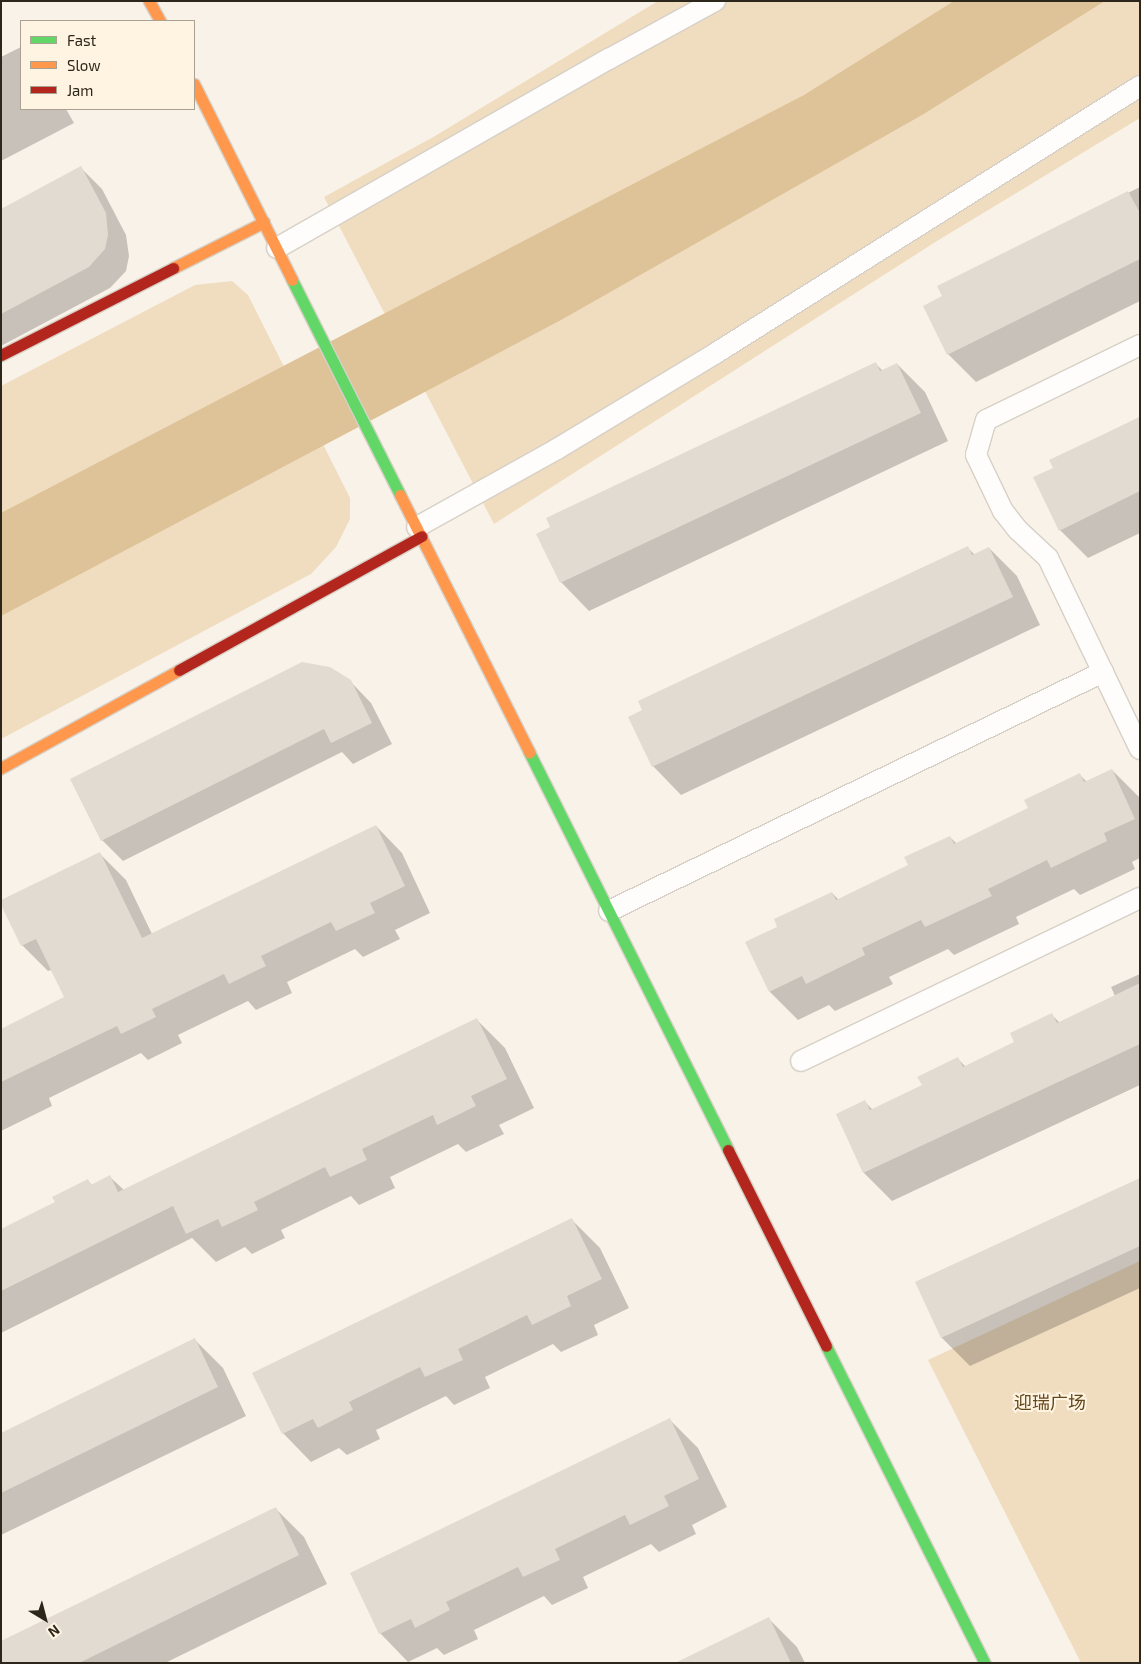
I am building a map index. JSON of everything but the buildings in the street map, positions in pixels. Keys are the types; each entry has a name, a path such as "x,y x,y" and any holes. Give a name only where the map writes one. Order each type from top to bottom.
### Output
{"street":[{"path":"149,1 159,20"},
{"path":"195,86 985,1663"},
{"path":"1,355 264,222"},
{"path":"1,768 420,532"}],"lane":[{"path":"277,248 608,59 715,1"},
{"path":"420,532 716,353 1140,86"},
{"path":"1140,345 986,420 976,455 1003,511 1018,530 1048,558 1103,672 1134,725 1140,749"},
{"path":"609,911 1103,672"},
{"path":"801,1061 1140,898"}],"green space":[{"path":"658,1 1140,1 1140,118 937,241 494,524 324,197 435,136"},
{"path":"232,281 248,295 350,498 350,519 336,547 311,574 1,739 1,386 195,285"},
{"name":"迎瑞广场","path":"1140,1261 1140,1663 1081,1663 928,1360"}],"shaded area":[{"path":"954,1 1105,1 922,115 561,320 1,616 1,513 804,95"}],"traffic: fast":[{"path":"292,280 400,495"},
{"path":"529,752 728,1150"},
{"path":"826,1346 985,1663"}],"traffic: slow":[{"path":"149,1 159,20"},
{"path":"195,86 292,280"},
{"path":"173,268 264,222"},
{"path":"400,495 529,752"},
{"path":"1,768 179,670"}],"traffic: jam":[{"path":"1,355 173,268"},
{"path":"179,670 422,536"},
{"path":"728,1150 826,1346"}]}
